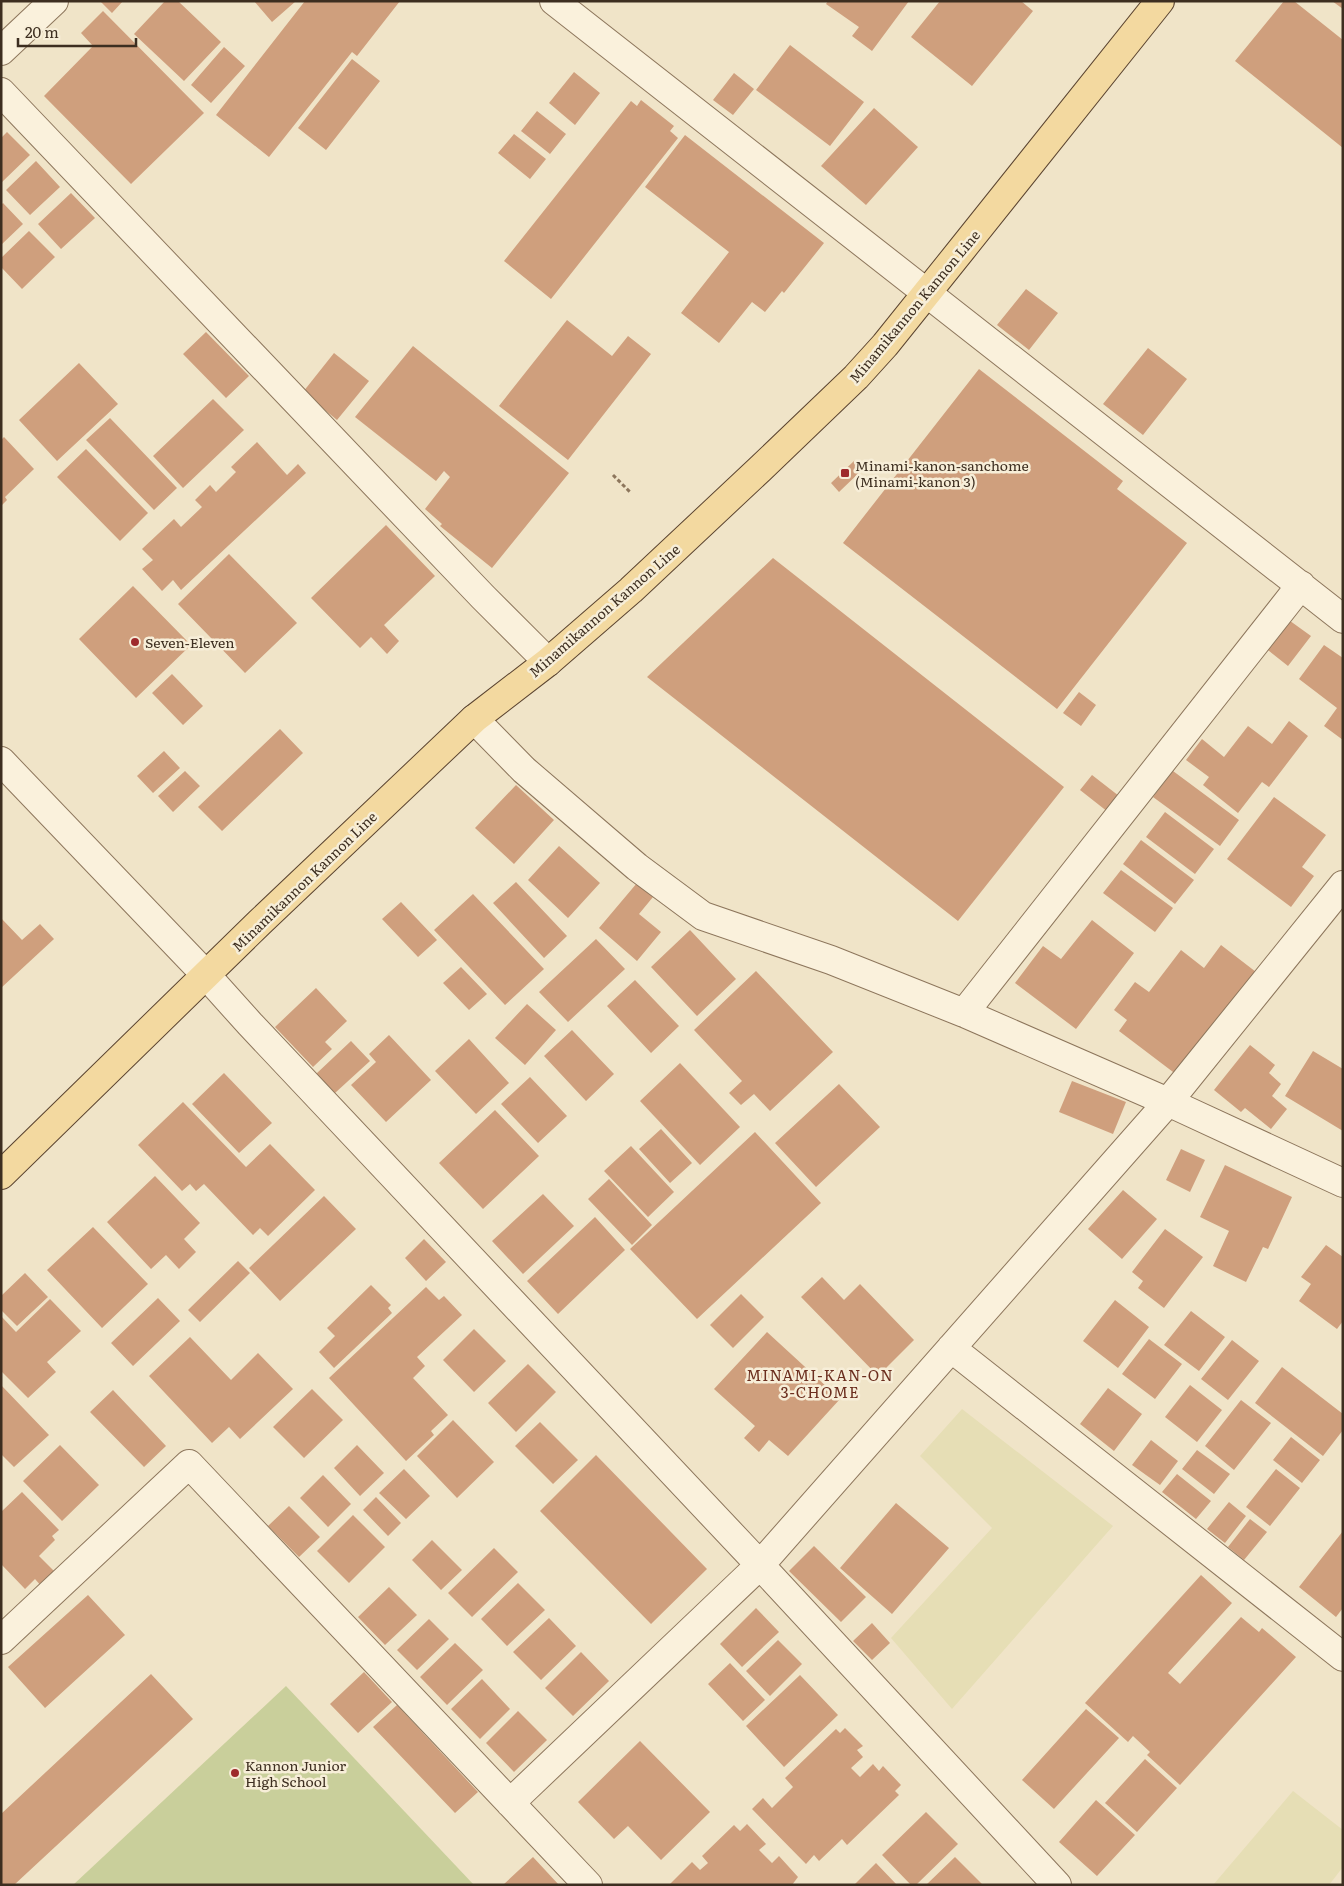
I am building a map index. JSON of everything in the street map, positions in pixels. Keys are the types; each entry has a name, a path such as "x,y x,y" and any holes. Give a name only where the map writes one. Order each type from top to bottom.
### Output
{"main road":[{"name":"Minamikannon Kannon Line","path":"1,1175 206,975 474,719 548,662 631,590 824,408 885,345 1160,1"}],"street":[{"path":"1,51 54,1"},
{"path":"554,1 1343,619"},
{"path":"1,92 483,597 548,662"},
{"path":"964,1013 1301,585"},
{"path":"474,719 524,770 638,867 703,916 831,960 964,1013 1168,1102 1343,1183"},
{"path":"1,761 206,975 760,1565 1057,1885"},
{"path":"510,1803 760,1565 1168,1102 1343,886"},
{"path":"951,1348 1343,1657"},
{"path":"1,1640 189,1464 588,1885"}],"path":[{"path":"613,475 630,492"}],"shaded area":[{"path":"962,1409 1113,1526 952,1709 891,1638 992,1528 920,1456"},
{"path":"1293,1791 1343,1830 1343,1867 1329,1885 1213,1885"}],"green space":[{"path":"286,1686 474,1885 73,1885"}],"building":[{"path":"100,1 123,1 112,13"},
{"path":"165,1 178,1 221,42 184,81 134,34"},
{"path":"254,1 296,1 272,22"},
{"path":"305,1 400,1 357,56 352,52 269,157 216,115"},
{"path":"828,1 909,1 872,51 852,36 859,27 826,4"},
{"path":"940,1 1021,1 1033,11 972,86 911,37"},
{"path":"1284,1 1294,1 1343,40 1343,148 1235,61"},
{"path":"1332,1 1343,1 1343,9"},
{"path":"103,11 204,113 131,184 44,96 93,46 81,33"},
{"path":"790,45 864,102 830,146 756,90"},
{"path":"224,47 245,66 211,103 191,85"},
{"path":"352,59 380,81 326,150 298,128"},
{"path":"574,72 600,93 575,125 549,103"},
{"path":"734,73 754,89 733,115 713,100"},
{"path":"641,100 674,126 670,131 678,138 551,299 504,261 631,101 637,106"},
{"path":"874,108 918,147 866,205 821,166"},
{"path":"537,111 566,134 550,154 521,131"},
{"path":"7,132 30,155 1,183 1,138"},
{"path":"514,134 546,159 530,179 498,153"},
{"path":"685,135 824,243 784,293 782,291 765,312 752,302 719,343 681,313 729,252 645,187"},
{"path":"36,161 60,187 30,215 6,190"},
{"path":"71,193 95,218 61,249 38,224"},
{"path":"3,203 23,224 1,245 1,205"},
{"path":"29,231 55,257 22,289 1,267 1,258"},
{"path":"1026,289 1058,313 1029,350 997,325"},
{"path":"567,320 612,356 628,336 651,354 568,460 499,406"},
{"path":"206,332 249,376 226,398 183,354"},
{"path":"413,346 569,473 492,568 440,526 442,524 425,509 450,477 444,471 436,481 355,417"},
{"path":"1148,348 1187,379 1143,435 1103,404"},
{"path":"334,353 369,381 337,420 303,392"},
{"path":"79,363 118,404 57,461 19,420"},
{"path":"979,369 1123,481 1117,489 1187,543 1057,709 843,543"},
{"path":"213,399 244,430 183,488 153,456"},
{"path":"110,418 177,488 154,510 86,440"},
{"path":"4,437 34,469 5,497 7,500 1,506 1,440"},
{"path":"257,442 287,475 298,464 306,473 181,590 173,580 162,591 142,569 153,560 142,549 174,519 181,527 202,507 195,500 210,485 216,492 236,472 231,467"},
{"path":"86,449 148,513 120,541 57,477"},
{"path":"855,460 863,469 839,492 831,483"},
{"path":"386,525 435,576 384,625 399,641 387,654 371,637 360,648 311,598"},
{"path":"229,554 297,623 245,673 178,604"},
{"path":"773,558 1064,787 958,921 647,677"},
{"name":"Seven-Eleven","path":"133,586 191,645 136,698 79,639"},
{"path":"1286,618 1311,636 1288,666 1264,647"},
{"path":"1324,645 1343,658 1343,740 1324,726 1337,708 1299,679"},
{"path":"172,674 203,706 183,725 152,693"},
{"path":"1079,692 1096,705 1081,726 1063,713"},
{"path":"1289,721 1308,736 1269,787 1262,782 1238,813 1203,785 1209,777 1186,760 1202,739 1224,757 1248,726 1272,744"},
{"path":"280,729 303,753 222,831 198,807"},
{"path":"164,751 180,768 153,793 137,776"},
{"path":"185,771 200,786 173,812 158,796"},
{"path":"1173,771 1239,820 1220,846 1153,797"},
{"path":"1092,775 1119,796 1108,812 1080,790"},
{"path":"516,785 554,820 514,864 475,828"},
{"path":"1274,797 1326,835 1302,867 1314,876 1291,907 1227,859"},
{"path":"1165,812 1214,849 1195,874 1146,837"},
{"path":"1141,840 1194,880 1175,904 1123,864"},
{"path":"559,846 600,883 568,918 528,880"},
{"path":"1121,870 1173,908 1155,932 1103,893"},
{"path":"516,882 567,936 544,958 493,903"},
{"path":"637,883 653,897 639,914 661,932 637,961 599,928"},
{"path":"473,894 544,969 505,1005 434,930"},
{"path":"401,902 437,940 418,957 382,919"},
{"path":"1,918 22,940 40,924 54,939 1,988"},
{"path":"1092,920 1134,953 1076,1029 1015,983 1043,946 1061,959"},
{"path":"690,930 736,979 697,1016 651,967"},
{"path":"596,939 625,969 568,1022 539,992"},
{"path":"1221,945 1256,972 1177,1075 1119,1031 1127,1020 1114,1010 1135,982 1149,992 1181,950 1204,968"},
{"path":"461,967 487,994 469,1010 443,983"},
{"path":"756,971 833,1052 770,1111 754,1094 741,1105 729,1093 742,1081 694,1030"},
{"path":"635,980 679,1026 651,1053 607,1006"},
{"path":"316,988 347,1021 325,1042 332,1049 313,1067 275,1027"},
{"path":"527,1004 556,1030 525,1065 495,1038"},
{"path":"572,1030 614,1074 586,1101 544,1056"},
{"path":"389,1035 431,1080 386,1122 351,1085 376,1062 369,1054"},
{"path":"469,1039 509,1083 476,1114 435,1071"},
{"path":"351,1041 370,1061 335,1093 316,1074"},
{"path":"1250,1045 1275,1065 1269,1073 1281,1084 1272,1096 1287,1109 1271,1129 1245,1108 1241,1112 1214,1090"},
{"path":"1313,1051 1343,1069 1343,1131 1285,1096"},
{"path":"680,1063 740,1127 700,1165 640,1101"},
{"path":"224,1073 272,1123 239,1153 192,1104"},
{"path":"530,1077 567,1116 538,1143 501,1104"},
{"path":"1072,1081 1126,1102 1113,1134 1059,1112"},
{"path":"839,1084 880,1127 816,1187 775,1143"},
{"path":"183,1102 246,1167 270,1144 315,1190 268,1236 260,1228 253,1235 204,1184 196,1191 190,1184 182,1191 138,1145"},
{"path":"495,1110 539,1156 483,1209 439,1163"},
{"path":"661,1129 692,1163 670,1183 639,1149"},
{"path":"755,1132 821,1203 697,1319 630,1249"},
{"path":"631,1146 674,1192 648,1217 604,1171"},
{"path":"1181,1149 1205,1160 1190,1192 1166,1180"},
{"path":"1225,1165 1292,1197 1268,1249 1263,1247 1246,1282 1213,1266 1229,1231 1200,1217"},
{"path":"155,1176 200,1223 184,1239 196,1252 179,1269 166,1255 151,1269 107,1222"},
{"path":"609,1179 652,1225 632,1245 588,1199"},
{"path":"1123,1190 1157,1219 1122,1259 1088,1229"},
{"path":"543,1194 574,1226 523,1274 492,1241"},
{"path":"324,1196 356,1229 280,1301 249,1268"},
{"path":"595,1217 625,1250 558,1314 527,1281"},
{"path":"93,1227 148,1284 102,1328 47,1270"},
{"path":"1165,1229 1203,1257 1164,1308 1138,1288 1143,1281 1132,1272"},
{"path":"424,1239 446,1262 426,1281 405,1258"},
{"path":"1326,1245 1343,1257 1343,1321 1337,1329 1299,1301 1311,1284 1301,1277"},
{"path":"238,1261 250,1273 200,1322 188,1310"},
{"path":"25,1273 48,1297 17,1326 1,1310 1,1296"},
{"path":"822,1277 844,1300 860,1284 914,1340 878,1376 801,1297"},
{"path":"371,1285 391,1305 388,1308 392,1313 334,1368 319,1352 335,1336 327,1328"},
{"path":"426,1287 439,1300 444,1296 462,1315 417,1357 425,1366 413,1378 448,1415 431,1431 434,1435 406,1461 329,1378"},
{"path":"741,1294 764,1317 733,1348 710,1325"},
{"path":"158,1298 180,1321 133,1366 111,1343"},
{"path":"50,1299 81,1331 47,1362 56,1372 28,1398 1,1371 1,1316 16,1332"},
{"path":"1115,1300 1149,1327 1118,1368 1083,1341"},
{"path":"1191,1311 1225,1337 1199,1371 1164,1345"},
{"path":"474,1329 506,1361 474,1392 443,1360"},
{"path":"767,1332 840,1399 788,1456 769,1440 759,1452 744,1438 755,1426 714,1389"},
{"path":"190,1337 231,1380 258,1353 293,1389 240,1439 229,1427 212,1443 149,1376"},
{"path":"1149,1339 1182,1364 1155,1399 1122,1374"},
{"path":"1232,1340 1259,1361 1228,1400 1201,1379"},
{"path":"528,1364 556,1392 516,1432 488,1403"},
{"path":"1282,1367 1343,1414 1343,1430 1323,1456 1255,1403"},
{"path":"1,1385 49,1435 14,1467 1,1454"},
{"path":"1190,1385 1222,1410 1197,1442 1165,1417"},
{"path":"1108,1388 1142,1414 1114,1451 1080,1424"},
{"path":"312,1389 343,1420 304,1458 273,1427"},
{"path":"113,1390 166,1446 144,1467 90,1412"},
{"path":"1241,1400 1271,1423 1234,1470 1205,1446"},
{"path":"453,1420 494,1462 457,1498 417,1456"},
{"path":"540,1422 578,1460 553,1484 515,1446"},
{"path":"1291,1437 1320,1460 1302,1483 1273,1460"},
{"path":"1151,1440 1178,1461 1160,1485 1132,1465"},
{"path":"60,1445 99,1485 62,1521 23,1481"},
{"path":"357,1445 384,1473 360,1496 334,1468"},
{"path":"1197,1450 1230,1474 1214,1494 1182,1469"},
{"path":"596,1455 707,1569 651,1624 540,1511"},
{"path":"404,1469 430,1496 406,1519 379,1493"},
{"path":"1276,1469 1300,1488 1270,1526 1246,1507"},
{"path":"1177,1474 1211,1501 1196,1519 1162,1492"},
{"path":"323,1475 351,1504 328,1527 300,1498"},
{"path":"22,1492 59,1530 52,1536 55,1540 39,1556 56,1573 42,1587 35,1579 25,1589 1,1564 1,1512"},
{"path":"376,1497 401,1523 388,1536 363,1510"},
{"path":"1229,1502 1246,1516 1225,1543 1207,1529"},
{"path":"896,1503 949,1548 892,1614 840,1568"},
{"path":"289,1506 320,1537 299,1557 268,1526"},
{"path":"353,1515 385,1547 349,1583 317,1551"},
{"path":"1250,1519 1267,1532 1244,1560 1228,1547"},
{"path":"1343,1531 1343,1608 1336,1617 1299,1587"},
{"path":"432,1540 462,1570 441,1590 412,1560"},
{"path":"814,1546 866,1597 841,1622 789,1571"},
{"path":"494,1548 518,1572 472,1617 448,1593"},
{"path":"1201,1575 1232,1603 1168,1673 1180,1684 1241,1617 1259,1632 1262,1628 1296,1657 1180,1785 1147,1755 1150,1752 1133,1736 1128,1742 1085,1703"},
{"path":"518,1583 545,1610 507,1646 481,1619"},
{"path":"389,1587 417,1615 385,1645 358,1617"},
{"path":"88,1595 125,1635 45,1708 8,1667"},
{"path":"756,1608 779,1632 742,1667 720,1644"},
{"path":"549,1618 576,1646 541,1680 513,1652"},
{"path":"429,1619 449,1639 417,1670 397,1650"},
{"path":"872,1623 890,1643 872,1660 853,1641"},
{"path":"778,1640 802,1664 770,1696 746,1671"},
{"path":"455,1643 483,1670 447,1705 420,1677"},
{"path":"581,1652 609,1681 573,1716 545,1688"},
{"path":"730,1663 765,1700 743,1721 708,1684"},
{"path":"364,1672 392,1702 358,1733 330,1704"},
{"path":"151,1674 193,1719 14,1885 1,1885 1,1814"},
{"path":"800,1675 838,1715 784,1767 746,1726"},
{"path":"482,1679 510,1709 480,1739 451,1709"},
{"path":"397,1705 478,1792 455,1813 373,1727"},
{"path":"1086,1709 1119,1738 1054,1809 1022,1780"},
{"path":"518,1711 547,1740 514,1772 486,1743"},
{"path":"845,1728 863,1746 857,1750 863,1757 851,1768 860,1777 873,1764 879,1771 883,1766 901,1785 895,1791 899,1795 847,1845 842,1839 819,1861 814,1855 806,1864 752,1809 763,1798 772,1808 793,1787 785,1778 836,1729 840,1733"},
{"path":"640,1741 710,1812 661,1860 628,1826 614,1839 578,1802"},
{"path":"1145,1759 1177,1788 1137,1832 1105,1803"},
{"path":"1096,1800 1135,1835 1097,1876 1059,1842"},
{"path":"926,1812 958,1844 916,1885 911,1885 882,1855"},
{"path":"747,1824 766,1844 759,1850 772,1863 779,1856 798,1877 792,1885 669,1885 692,1862 700,1870 708,1863 702,1856 734,1825 740,1831"},
{"path":"533,1857 559,1885 503,1885"},
{"path":"955,1857 983,1885 926,1885"},
{"path":"876,1863 897,1885 855,1884"}],"place":[{"name":"Minami-kanon-sanchome (Minami-kanon 3)","path":"845,473"},
{"name":"Seven-Eleven","path":"135,642"},
{"name":"Kannon Junior High School","path":"235,1773"}],"district":[{"name":"MINAMI-KAN-ON 3-CHOME","path":"820,1382"}]}
